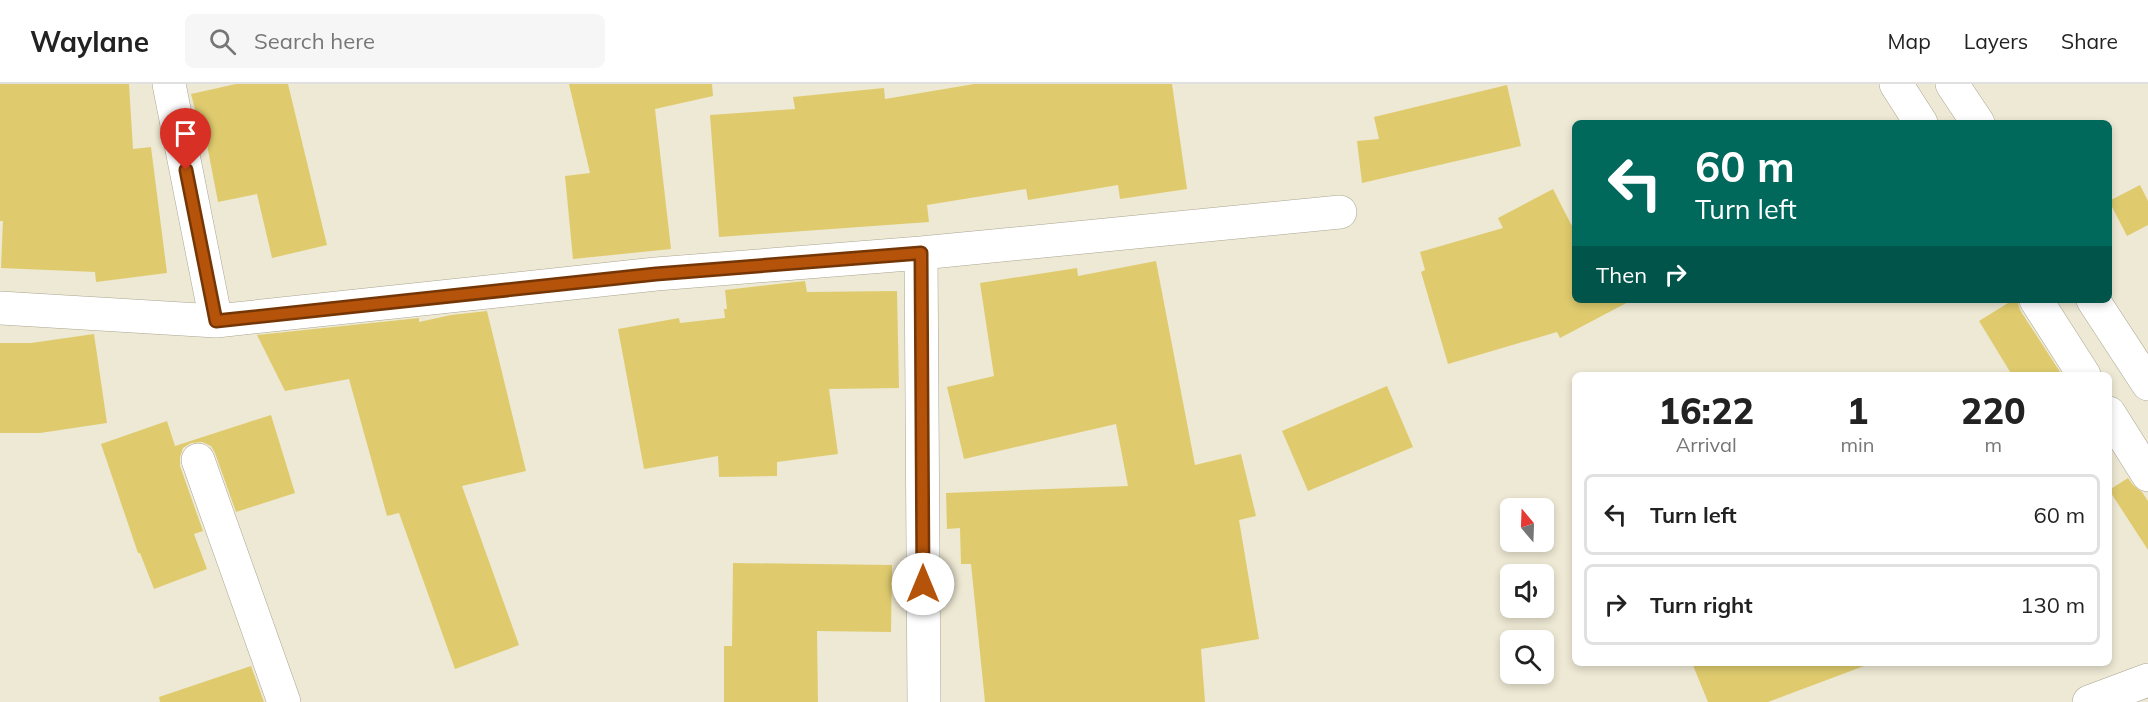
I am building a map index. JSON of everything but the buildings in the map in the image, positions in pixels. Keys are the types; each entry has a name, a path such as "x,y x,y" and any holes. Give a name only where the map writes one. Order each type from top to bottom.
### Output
{"street":[{"path":"169,84 216,321"},
{"path":"1896,84 1919,120"},
{"path":"1952,84 1976,120"},
{"path":"0,308 216,321 656,274 921,253 1340,212"},
{"path":"921,253 924,702"},
{"path":"2038,303 2082,372"},
{"path":"2095,303 2148,384"},
{"path":"2112,417 2143,455"},
{"path":"198,460 285,702"},
{"path":"2089,702 2148,680"}],"route":[{"path":"186,170 216,321 656,274 921,253 923,584"}]}
